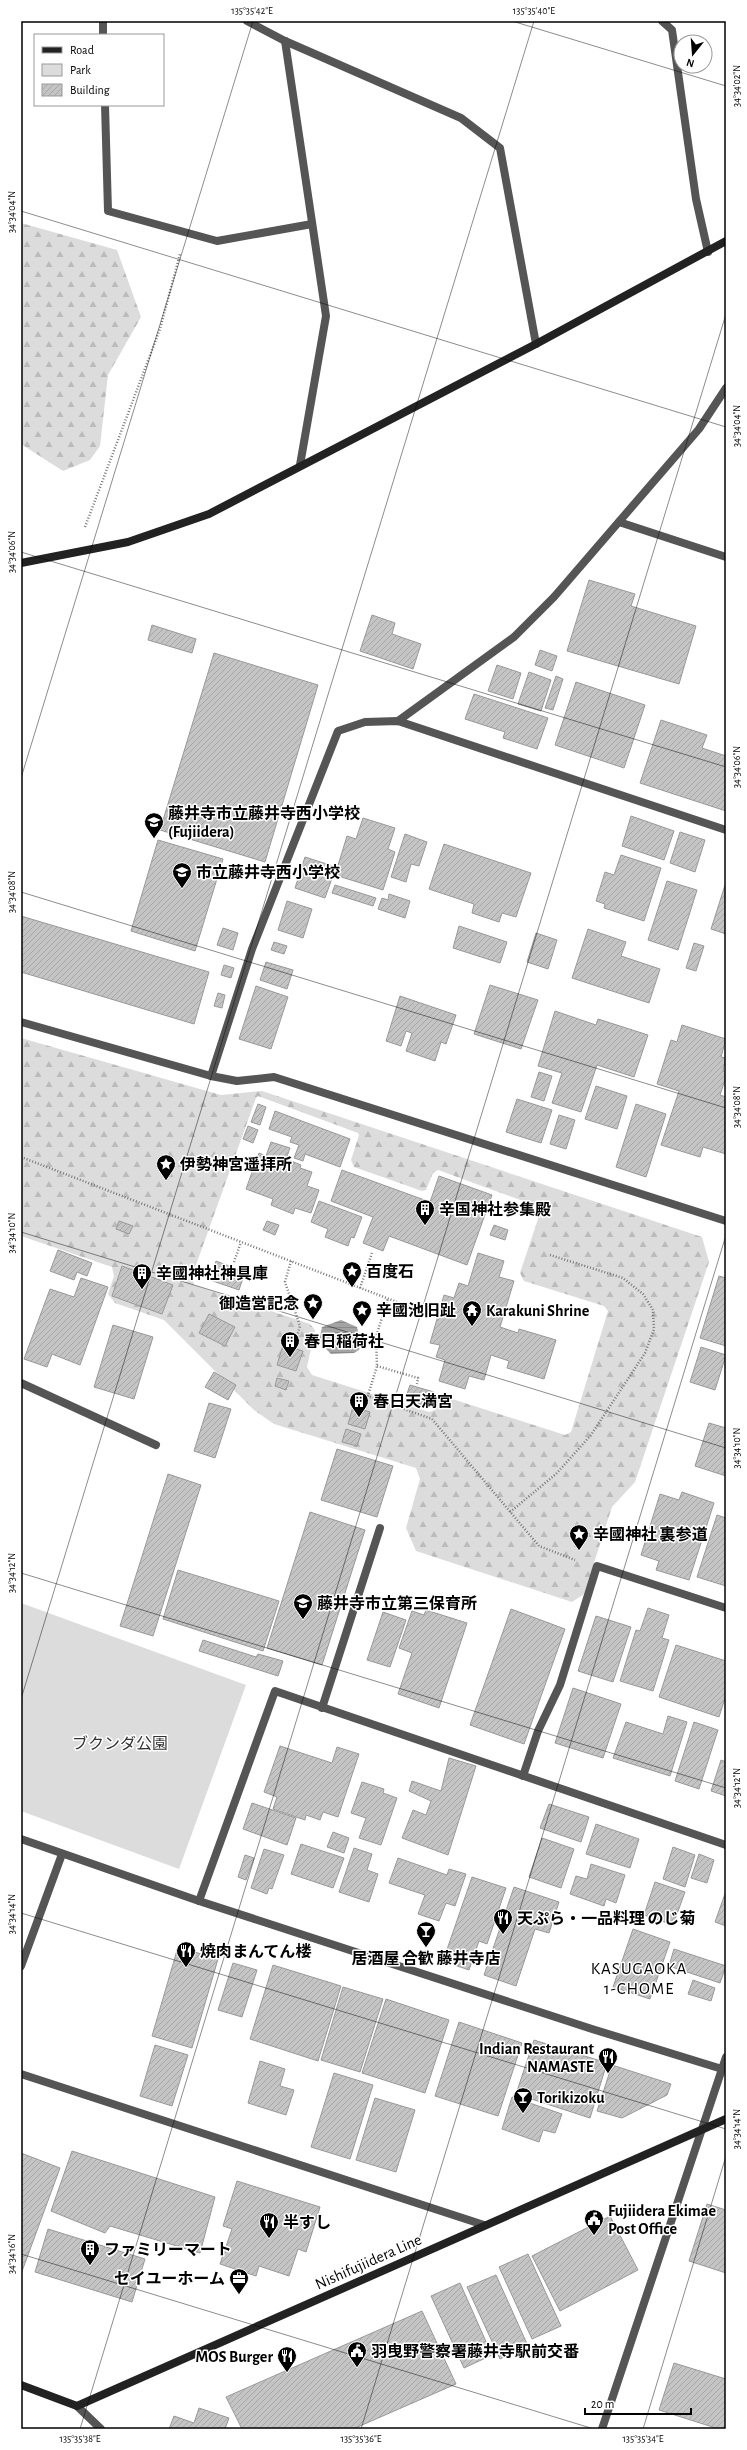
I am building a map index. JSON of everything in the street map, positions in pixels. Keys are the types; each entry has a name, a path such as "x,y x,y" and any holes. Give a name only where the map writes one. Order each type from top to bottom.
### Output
{"street":[{"path":"103,21 104,34"},
{"path":"247,21 285,41 461,118 500,148 536,344"},
{"path":"662,21 672,30 696,199 708,252"},
{"path":"285,41 326,316 300,465"},
{"path":"105,106 108,211 217,241 312,224"},
{"path":"21,563 128,542 209,514 300,465 536,344 726,241"},
{"path":"398,720 514,637 554,597 698,429 726,388"},
{"path":"619,522 726,556"},
{"path":"211,1076 252,949 338,731 365,722 398,720 726,830"},
{"path":"21,1022 211,1076 237,1081 274,1077 726,1221"},
{"path":"21,1383 156,1445"},
{"path":"322,1708 380,1528"},
{"path":"523,1776 538,1731 560,1685 597,1566 726,1608"},
{"path":"199,1901 274,1692 726,1845"},
{"path":"21,1838 62,1854 199,1901 592,2029 722,2069"},
{"path":"21,1966 62,1854"},
{"path":"602,2429 726,2057"},
{"path":"21,2074 484,2225"},
{"name":"Nishifujiidera Line","path":"77,2406 484,2225 700,2132 726,2119"},
{"path":"21,2385 77,2406 101,2429"}],"path":[{"path":"74,552 160,329 186,232"},
{"path":"21,1157 428,1314"},
{"path":"234,1262 241,1242"},
{"path":"360,1288 372,1253"},
{"path":"510,1512 556,1474 591,1435 645,1353 654,1329 653,1310 643,1294 623,1278 550,1255"},
{"path":"291,1261 285,1282 300,1326 296,1340"},
{"path":"365,1405 377,1366 376,1337 388,1298"},
{"path":"377,1366 418,1378 417,1384"},
{"path":"368,1396 432,1418 539,1546 574,1559"}],"green space":[{"path":"21,223 117,250 141,317 108,375 100,446 90,460 63,471 21,444"},
{"path":"21,1038 221,1095 262,1091 702,1237 709,1262 635,1482 612,1507 584,1594 572,1602 416,1551 406,1528 420,1479 416,1468 274,1424 254,1410 164,1320 115,1303 108,1294 114,1276 112,1267 21,1236","holes":["258,1096 358,1133 359,1135 351,1160 354,1167 422,1191 426,1190 433,1173 438,1170 537,1206 540,1213 520,1273 524,1281 604,1306 608,1311 571,1432 565,1435 446,1397 438,1399 435,1410 429,1412 312,1375 307,1367 315,1330 310,1324 194,1285 192,1276"]},
{"name":"ブクンダ公園","path":"21,1603 246,1685 179,1869 21,1811"}],"shaded area":[{"path":"341,1320 357,1327 361,1343 359,1350 354,1353 331,1354 319,1342 322,1327"}],"building":[{"path":"589,580 635,594 631,606 696,626 679,684 567,651"},
{"path":"372,615 395,623 392,634 421,644 413,669 360,651"},
{"path":"152,625 196,639 192,653 148,640"},
{"path":"540,650 557,656 552,671 535,665"},
{"path":"214,653 318,685 265,862 160,830"},
{"path":"497,665 521,673 513,699 488,691"},
{"path":"529,672 551,680 541,711 518,704"},
{"path":"556,676 563,679 553,710 545,708"},
{"path":"576,682 645,705 624,768 555,745"},
{"path":"474,694 548,718 537,749 503,738 505,732 465,719"},
{"path":"661,720 707,735 702,748 726,756 726,811 640,783"},
{"path":"631,816 674,831 664,860 622,846"},
{"path":"363,818 395,828 388,849 395,852 383,890 335,875 347,836 356,839"},
{"path":"680,832 705,840 695,872 670,863"},
{"path":"405,834 427,842 419,866 411,864 406,882 391,877"},
{"path":"158,840 223,859 195,951 131,931"},
{"path":"444,844 531,873 516,917 502,913 499,922 472,913 474,904 429,889"},
{"path":"621,855 661,868 644,921 604,908 605,904 596,901 605,872 614,875"},
{"path":"305,857 336,867 325,898 295,888"},
{"path":"667,881 697,890 678,950 648,940"},
{"path":"726,882 726,934 711,929"},
{"path":"335,885 376,898 373,906 332,893"},
{"path":"389,894 410,901 405,918 378,909 382,898 388,900"},
{"path":"287,901 312,909 303,938 278,930"},
{"path":"21,916 209,972 194,1024 21,972"},
{"path":"459,926 507,942 500,963 453,948"},
{"path":"223,928 238,933 233,950 217,945"},
{"path":"588,929 626,942 621,956 660,969 649,1003 572,978"},
{"path":"536,933 557,940 548,969 527,962"},
{"path":"274,942 287,946 284,954 271,950"},
{"path":"694,943 704,946 696,971 686,968"},
{"path":"266,962 293,970 287,989 260,980"},
{"path":"224,965 234,968 231,978 221,975"},
{"path":"490,985 538,1000 521,1049 474,1034"},
{"path":"256,986 288,997 271,1049 239,1039"},
{"path":"218,993 225,995 222,1008 214,1006"},
{"path":"400,996 456,1015 446,1044 441,1042 435,1061 406,1051 412,1033 406,1031 401,1046 386,1041"},
{"path":"555,1011 596,1025 598,1019 648,1035 634,1077 597,1065 581,1112 552,1103 562,1073 538,1066"},
{"path":"682,1025 726,1039 721,1057 726,1058 723,1071 726,1072 726,1077 720,1095 726,1097 726,1154 703,1147 700,1157 661,1145 679,1091 657,1084 671,1040 677,1042"},
{"path":"539,1072 552,1076 544,1101 531,1097"},
{"path":"596,1086 627,1096 617,1129 585,1119"},
{"path":"517,1099 552,1110 541,1143 506,1132"},
{"path":"258,1104 266,1107 260,1125 251,1122"},
{"path":"636,1104 666,1114 646,1177 616,1167"},
{"path":"275,1111 350,1139 340,1167 305,1154 303,1161 294,1158 299,1145 290,1142 292,1137 269,1129"},
{"path":"559,1115 575,1120 566,1149 550,1144"},
{"path":"248,1126 258,1130 253,1143 243,1139"},
{"path":"271,1142 290,1148 286,1159 301,1165 300,1168 312,1172 307,1186 319,1190 311,1213 295,1208 293,1214 271,1205 273,1199 246,1189 259,1153 266,1156"},
{"name":"辛国神社参集殿","path":"342,1170 430,1202 439,1176 492,1195 467,1265 389,1236 383,1251 363,1243 373,1217 331,1201"},
{"path":"319,1201 362,1217 354,1238 351,1237 348,1246 325,1237 328,1229 311,1222"},
{"path":"119,1221 133,1226 129,1234 116,1229"},
{"path":"267,1221 279,1225 275,1235 263,1230"},
{"path":"494,1225 508,1230 505,1240 490,1235"},
{"path":"58,1250 92,1263 87,1276 77,1272 74,1280 50,1271"},
{"path":"478,1253 504,1261 499,1277 514,1281 500,1327 518,1333 519,1329 556,1340 544,1379 507,1368 509,1361 491,1355 484,1380 469,1376 465,1389 439,1381 445,1360 436,1357 440,1345 430,1343 444,1295 454,1298 459,1283 468,1286"},
{"path":"216,1261 245,1272 239,1290 210,1280"},
{"name":"辛國神社神具庫","path":"122,1266 173,1285 162,1314 112,1296"},
{"path":"719,1276 726,1278 726,1346 700,1338"},
{"path":"81,1278 108,1287 80,1365 52,1354 47,1367 24,1359 50,1289 74,1297"},
{"path":"209,1314 235,1327 225,1346 199,1333"},
{"path":"113,1325 153,1337 134,1399 94,1387"},
{"name":"春日稲荷社","path":"283,1345 303,1351 296,1371 277,1365"},
{"path":"701,1347 726,1355 715,1390 690,1382"},
{"path":"214,1372 236,1385 228,1400 205,1387"},
{"path":"277,1378 289,1381 286,1390 275,1386"},
{"path":"410,1385 434,1392 430,1407 405,1400"},
{"path":"209,1403 231,1409 215,1458 194,1451"},
{"name":"春日天満宮","path":"353,1407 370,1412 365,1429 348,1424"},
{"path":"709,1423 726,1428 726,1476 695,1466"},
{"path":"346,1429 361,1434 357,1446 342,1442"},
{"path":"337,1449 393,1466 377,1517 321,1500"},
{"path":"168,1474 201,1485 153,1636 120,1626"},
{"path":"682,1492 714,1503 689,1580 656,1570 659,1561 641,1555 660,1494 679,1500"},
{"path":"310,1512 365,1530 322,1665 267,1648"},
{"path":"717,1515 726,1518 726,1586 697,1577"},
{"path":"178,1570 279,1601 263,1651 163,1619"},
{"path":"648,1608 669,1615 662,1638 669,1640 653,1691 620,1681 636,1630 640,1631"},
{"path":"511,1609 565,1629 524,1744 470,1725"},
{"path":"426,1610 467,1623 439,1708 398,1694 412,1653 399,1648 412,1611 424,1615"},
{"path":"383,1612 406,1620 390,1667 367,1660"},
{"path":"596,1616 631,1627 613,1682 578,1671"},
{"path":"203,1640 256,1657 258,1654 283,1661 278,1676 199,1651"},
{"path":"676,1645 726,1661 726,1695 719,1717 659,1697"},
{"path":"573,1688 621,1704 603,1758 555,1743"},
{"path":"668,1716 687,1722 670,1776 613,1758 626,1722 663,1734"},
{"path":"694,1722 718,1730 699,1789 675,1781"},
{"path":"280,1746 332,1763 337,1747 359,1754 338,1817 323,1812 320,1820 306,1815 305,1820 273,1809 277,1797 264,1792"},
{"path":"449,1758 476,1766 448,1855 402,1838 413,1810 426,1815 431,1801 409,1791 412,1781 441,1791"},
{"path":"721,1760 726,1762 726,1796 711,1791"},
{"path":"362,1782 384,1789 383,1793 397,1798 381,1845 359,1838 366,1818 351,1813"},
{"path":"252,1803 296,1818 287,1845 243,1829"},
{"path":"549,1804 589,1817 581,1842 540,1828"},
{"path":"596,1824 639,1839 630,1868 586,1854"},
{"path":"333,1832 349,1838 344,1853 327,1847"},
{"path":"542,1838 574,1849 561,1888 529,1877"},
{"path":"301,1844 344,1858 333,1888 291,1874"},
{"path":"673,1847 695,1855 685,1887 663,1879"},
{"path":"354,1848 372,1854 367,1870 378,1874 369,1902 339,1892"},
{"path":"264,1849 284,1855 272,1889 269,1888 267,1894 251,1888"},
{"path":"699,1854 714,1860 707,1883 691,1878"},
{"path":"245,1855 254,1858 246,1880 238,1877"},
{"path":"398,1858 447,1875 449,1869 466,1874 455,1906 446,1903 439,1921 418,1914 425,1895 389,1883"},
{"path":"591,1864 625,1875 616,1903 606,1899 604,1906 570,1894 576,1876 587,1879"},
{"path":"472,1877 506,1888 487,1944 479,1941 469,1970 443,1961"},
{"path":"655,1882 685,1892 673,1925 644,1915"},
{"path":"514,1887 559,1902 549,1933 535,1929 516,1986 484,1975"},
{"path":"726,1891 726,1926 715,1922"},
{"path":"633,1929 670,1942 650,1999 613,1987"},
{"path":"178,1947 218,1959 192,2048 152,2036"},
{"path":"674,1949 726,1966 720,1983 669,1966"},
{"path":"233,1963 257,1970 242,2017 218,2010"},
{"path":"273,1965 341,1986 318,2061 250,2039"},
{"path":"693,1980 715,1988 711,2001 688,1994"},
{"path":"343,1987 383,1999 360,2072 321,2060"},
{"path":"386,1999 449,2020 425,2093 362,2073"},
{"path":"459,2022 522,2043 498,2116 435,2096"},
{"path":"534,2040 607,2063 590,2118 516,2094"},
{"path":"155,2045 188,2055 172,2106 140,2096"},
{"path":"260,2061 285,2069 280,2086 294,2090 286,2115 248,2103"},
{"path":"612,2065 671,2084 667,2095 622,2118 597,2111"},
{"path":"334,2073 373,2085 350,2159 311,2147"},
{"path":"512,2097 562,2114 555,2133 543,2130 539,2142 502,2129"},
{"path":"375,2098 415,2110 396,2172 356,2160"},
{"path":"72,2151 215,2197 200,2253 110,2226 105,2233 51,2211"},
{"path":"21,2153 60,2168 21,2274"},
{"path":"237,2181 320,2207 306,2252 298,2249 289,2276 259,2266 256,2276 220,2264 232,2229 223,2226"},
{"path":"707,2204 726,2210 726,2273 689,2261"},
{"path":"610,2216 638,2270 560,2311 532,2256"},
{"name":"ファミリーマート","path":"48,2229 145,2259 132,2302 35,2272"},
{"path":"528,2254 561,2326 532,2339 499,2267"},
{"path":"496,2275 528,2346 500,2359 467,2287"},
{"path":"460,2283 492,2355 464,2368 431,2296"},
{"path":"422,2311 456,2384 353,2429 242,2429 226,2397"},
{"path":"674,2363 726,2379 726,2429 719,2429 659,2410"},
{"path":"199,2408 229,2418 225,2429 169,2429 174,2416 194,2423"}],"place":[{"name":"藤井寺市立藤井寺西小学校 (Fujiidera)","path":"154,839"},
{"name":"市立藤井寺西小学校","path":"182,889"},
{"name":"伊勢神宮遥拝所","path":"166,1181"},
{"name":"辛国神社参集殿","path":"425,1226"},
{"name":"百度石","path":"352,1288"},
{"name":"辛國神社神具庫","path":"142,1290"},
{"name":"御造営記念","path":"313,1320"},
{"name":"辛國池旧趾","path":"362,1327"},
{"name":"Karakuni Shrine","path":"472,1327"},
{"name":"春日稲荷社","path":"290,1358"},
{"name":"春日天満宮","path":"359,1418"},
{"name":"辛國神社 裏参道","path":"579,1551"},
{"name":"藤井寺市立第三保育所","path":"303,1620"},
{"name":"天ぷら・一品料理 のじ菊","path":"503,1935"},
{"name":"居酒屋 合歓 藤井寺店","path":"426,1948"},
{"name":"焼肉まんてん楼","path":"186,1968"},
{"name":"Indian Restaurant NAMASTE","path":"608,2074"},
{"name":"Torikizoku","path":"523,2114"},
{"name":"Fujiidera Ekimae Post Office","path":"594,2236"},
{"name":"半すし","path":"269,2239"},
{"name":"ファミリーマート","path":"90,2266"},
{"name":"セイユーホーム","path":"239,2295"},
{"name":"羽曳野警察署藤井寺駅前交番","path":"357,2368"},
{"name":"MOS Burger","path":"287,2373"}],"district":[{"name":"KASUGAOKA 1-CHOME","path":"639,1978"}]}
